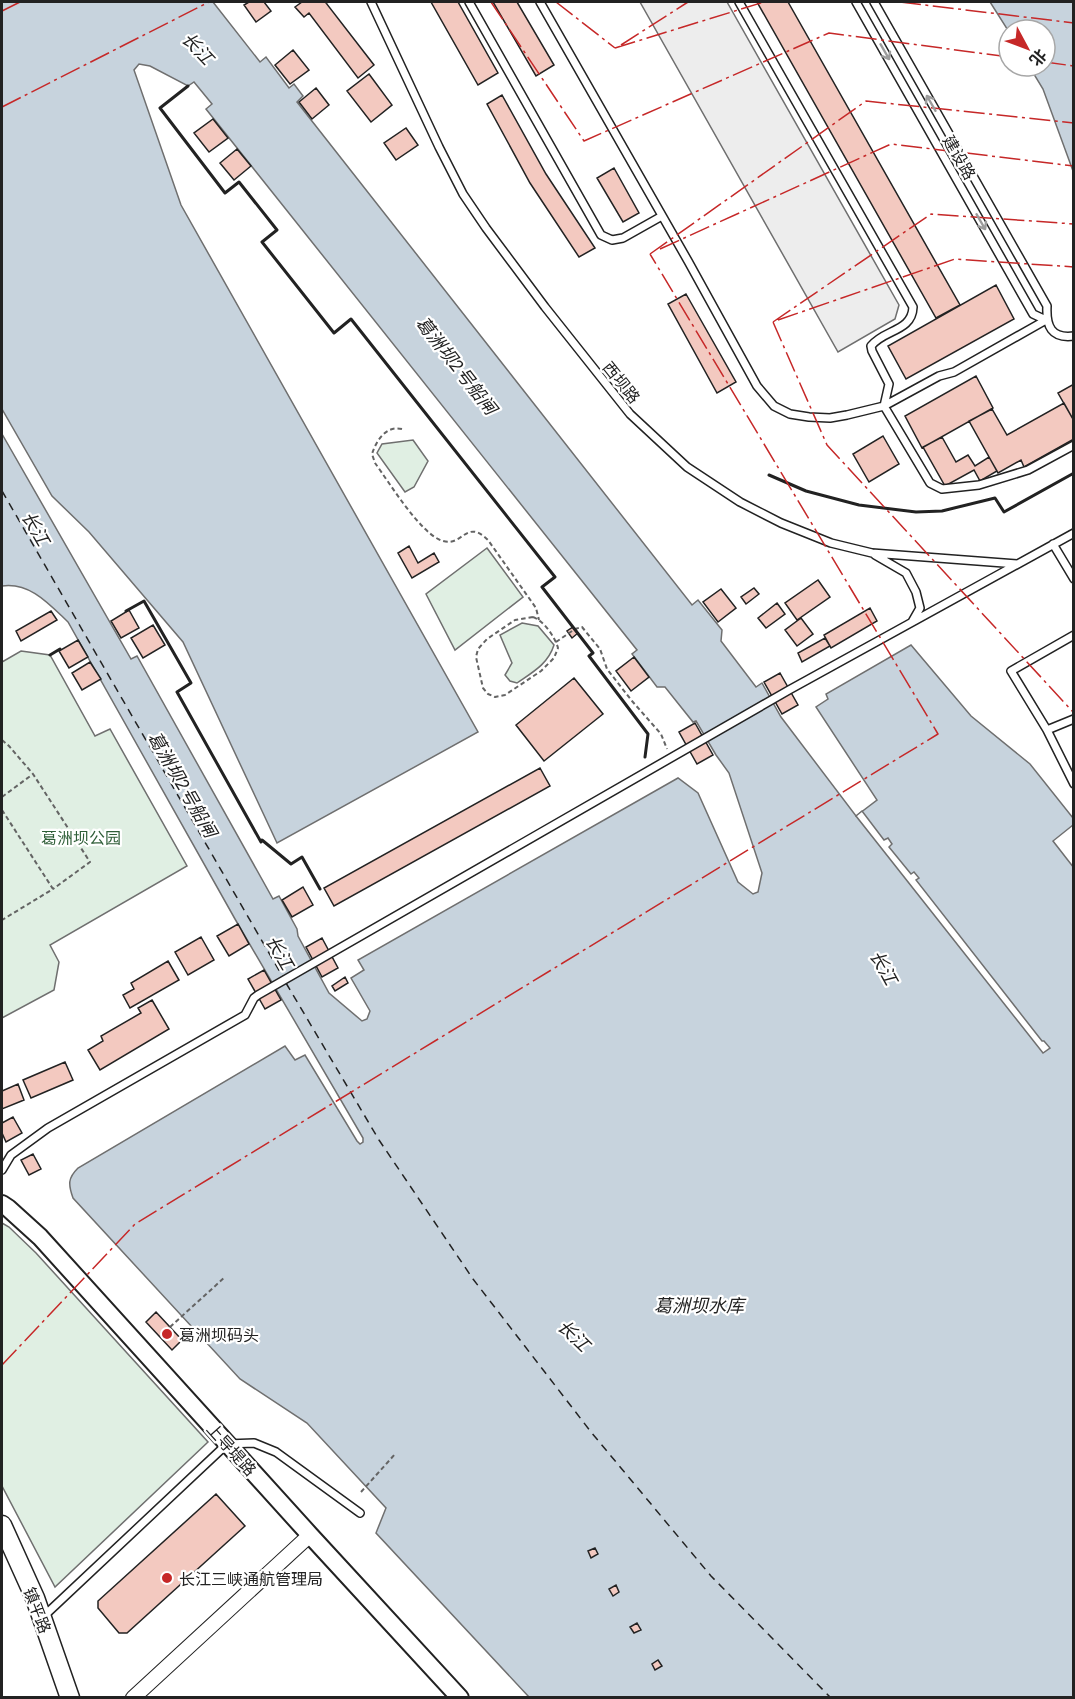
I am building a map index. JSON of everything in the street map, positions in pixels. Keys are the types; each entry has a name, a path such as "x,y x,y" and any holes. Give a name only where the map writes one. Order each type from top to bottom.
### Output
{"main road":[{"name":"镇平路","path":"2,1525 35,1598 69,1698"}],"street":[{"name":"上导堤路","path":"2,1204 40,1237 460,1698"},
{"path":"133,1698 310,1535"}],"lane":[{"name":"西坝路","path":"371,2 439,147 464,194 513,266 630,414 687,467 740,502 781,523 831,543 873,554 1018,565"},
{"path":"469,2 601,235 612,240 623,238 662,216"},
{"path":"540,2 757,386 774,406 790,414 830,418 884,406 939,376 954,372 1047,320 1047,306 874,2"},
{"path":"739,2 912,307 909,322 875,341 871,346 889,384 884,406 930,483 942,489 979,485 1028,470 1074,445"},
{"name":"建设路","path":"856,2 1033,314 1047,320 1054,333 1064,337 1074,336"},
{"path":"2,1170 11,1155 48,1128 245,1015 254,998 274,986 772,700 1074,533"},
{"path":"1053,544 1074,579"},
{"path":"873,554 906,573 916,592 920,608 911,623"},
{"path":"1074,635 1011,671 1047,730 1074,784"},
{"path":"1047,730 1074,719"},
{"path":"42,1618 227,1444 254,1443 276,1452 360,1513"}],"path":[{"path":"402,429 395,428 387,431 378,440 372,454 375,463 418,522 434,537 453,542 469,532 476,531 488,540 536,608 539,620 558,648 548,665 505,695 488,694 483,688 476,657 478,649 487,639 516,620 532,617 539,620"},
{"path":"556,642 582,627 600,649 607,669 661,734 671,758"},
{"path":"2,740 33,774 90,862 2,920"},
{"path":"2,797 33,774"},
{"path":"2,810 52,889"},
{"path":"170,1327 225,1277"},
{"path":"361,1492 396,1453"}],"green space":[{"path":"413,440 428,461 414,487 405,492 377,453 382,444"},
{"path":"487,548 523,597 455,650 426,594"},
{"path":"522,623 538,626 554,645 544,662 517,683 510,681 505,675 512,663 500,635"},
{"name":"葛洲坝公园","path":"21,651 50,655 95,736 110,729 187,866 50,945 59,962 54,990 2,1018 2,662"},
{"path":"2,1223 36,1253 208,1442 55,1587 2,1486"}],"shaded area":[{"path":"640,2 727,2 899,305 895,319 838,352"}],"water":[{"name":"葛洲坝水库","path":"2,2 213,2 260,62 266,57 289,88 294,84 303,96 297,102 692,605 698,600 722,630 721,641 756,687 762,683 781,717 856,816 877,800 816,707 828,699 826,694 911,645 971,716 1030,764 1073,818 1073,825 1053,841 1074,868 1073,1697 529,1697 376,1533 386,1508 307,1423 240,1379 73,1198 70,1182 78,1168 285,1046 295,1060 305,1055 360,1144 363,1138 235,919 68,622 30,591 21,587 2,586 2,434 131,659 137,656 273,899 279,896 329,993 362,1021 367,1019 370,1011 351,978 364,970 358,960 678,778 698,793 738,882 753,894 758,892 762,873 729,773 696,721 693,722 665,687 657,687 632,654 637,650 206,109 212,104 194,82 188,86 150,66 139,64 134,70 181,205 478,732 277,843 183,642 89,532 52,496 2,409"},
{"path":"990,2 1073,2 1073,171 1043,89 1036,78 1057,78 1057,18 1000,18"}],"pier":[{"path":"862,811 884,840 888,838 892,844 889,847 911,874 914,872 919,878 916,880 1042,1041 1050,1048 1043,1053 856,816"}],"building":[{"path":"249,2 264,2 271,11 256,22 244,5"},
{"path":"302,2 329,2 326,3 374,65 358,78 309,13 304,17 295,7"},
{"path":"431,2 458,2 498,73 478,85"},
{"path":"493,2 517,2 554,65 536,76"},
{"path":"757,2 788,2 960,305 936,318"},
{"path":"293,50 309,70 290,84 275,65"},
{"path":"369,74 392,105 371,122 347,91"},
{"path":"316,88 329,105 312,119 299,102"},
{"path":"502,95 546,174 595,248 579,257 530,183 487,104"},
{"path":"213,119 228,138 209,152 194,133"},
{"path":"406,128 418,145 396,160 384,143"},
{"path":"237,149 251,166 234,180 220,163"},
{"path":"614,168 639,213 623,222 597,178"},
{"path":"996,285 1014,319 906,379 888,346"},
{"path":"686,294 736,382 717,393 668,304"},
{"path":"976,376 993,408 922,448 905,416"},
{"path":"1074,384 1074,421 1058,393"},
{"path":"1064,403 1074,421 1074,439 1024,467 1021,460 998,473 969,421 992,409 1007,435"},
{"path":"883,436 899,464 869,482 853,454"},
{"path":"942,437 956,462 968,455 975,466 989,457 997,471 980,481 974,470 945,486 923,447"},
{"path":"409,546 418,563 434,553 439,562 412,578 398,553"},
{"path":"818,580 830,597 797,620 785,603"},
{"path":"754,588 759,594 746,604 741,597"},
{"path":"721,589 736,608 718,622 703,602"},
{"path":"777,603 785,614 766,628 758,618"},
{"path":"870,608 877,621 831,648 824,635"},
{"path":"129,610 139,628 121,638 111,621"},
{"path":"51,611 57,620 21,641 16,631"},
{"path":"801,618 813,634 797,646 785,630"},
{"path":"153,625 165,645 143,658 131,638"},
{"path":"573,627 578,633 572,638 567,631"},
{"path":"825,638 830,646 802,662 798,653"},
{"path":"78,640 88,657 69,668 59,651"},
{"path":"634,657 649,677 631,691 616,671"},
{"path":"90,662 101,679 82,690 72,673"},
{"path":"780,673 798,705 782,714 764,682"},
{"path":"574,678 603,714 544,761 516,725"},
{"path":"695,723 713,755 697,764 679,732"},
{"path":"540,768 550,786 334,906 324,888"},
{"path":"303,887 313,905 292,917 282,900"},
{"path":"238,924 249,944 229,956 217,936"},
{"path":"201,937 214,960 188,975 175,952"},
{"path":"322,938 338,968 322,977 306,947"},
{"path":"168,961 179,980 130,1008 123,995 134,989 131,983"},
{"path":"264,970 281,1000 265,1009 248,979"},
{"path":"345,977 348,983 335,991 332,986"},
{"path":"152,1000 169,1029 100,1070 88,1050 103,1041 101,1036 141,1013 138,1008"},
{"path":"65,1062 73,1080 31,1098 23,1080"},
{"path":"18,1084 24,1100 2,1109 2,1091"},
{"path":"13,1117 22,1133 6,1142 2,1133 2,1123"},
{"path":"33,1154 41,1169 29,1175 21,1160"},
{"name":"葛洲坝码头","path":"156,1312 182,1340 172,1350 146,1322"},
{"path":"216,1494 245,1526 127,1633 119,1633 98,1608 98,1601"},
{"path":"595,1548 598,1554 591,1558 588,1551"},
{"path":"616,1585 619,1592 613,1596 609,1589"},
{"path":"637,1623 641,1630 634,1633 630,1627"},
{"path":"658,1660 662,1666 655,1670 652,1664"}],"ferry route":[{"path":"2,491 284,979"},
{"path":"286,983 379,1140 473,1279 591,1432 711,1576 831,1698"}],"wall":[{"path":"188,86 160,108 225,193 239,182 277,230 262,242 334,333 351,319 555,577 542,587 593,653 589,656 648,734 645,757"},
{"path":"769,475 806,491 859,505 916,512 942,511 995,498 1004,512 1074,473"},
{"path":"126,611 144,601 191,683 177,692 261,842 262,840 291,864 302,857 320,889"},
{"path":"50,655 60,649"}],"power":[{"path":"2,11 20,2"},
{"path":"2,107 209,2"},
{"path":"491,2 584,141 829,33 997,55"},
{"path":"556,2 615,48"},
{"path":"621,45 688,2"},
{"path":"615,48 764,2"},
{"path":"900,2 1074,23"},
{"path":"1057,64 1074,66"},
{"path":"650,254 866,101 1074,123"},
{"path":"660,249 891,144 1074,166"},
{"path":"773,322 931,214 1074,224"},
{"path":"2,1365 135,1224 938,734 650,254"},
{"path":"778,320 955,259 1074,267"},
{"path":"773,322 827,445 1074,713"}],"place":[{"name":"葛洲坝码头","path":"167,1334"},
{"name":"长江三峡通航管理局","path":"167,1578"}],"water label":[{"name":"长江","path":"198,48"},
{"name":"葛洲坝2号船闸","path":"457,365"},
{"name":"长江","path":"36,528"},
{"name":"葛洲坝2号船闸","path":"183,784"},
{"name":"长江","path":"280,952"},
{"name":"长江","path":"884,967"},
{"name":"长江","path":"574,1335"}]}
